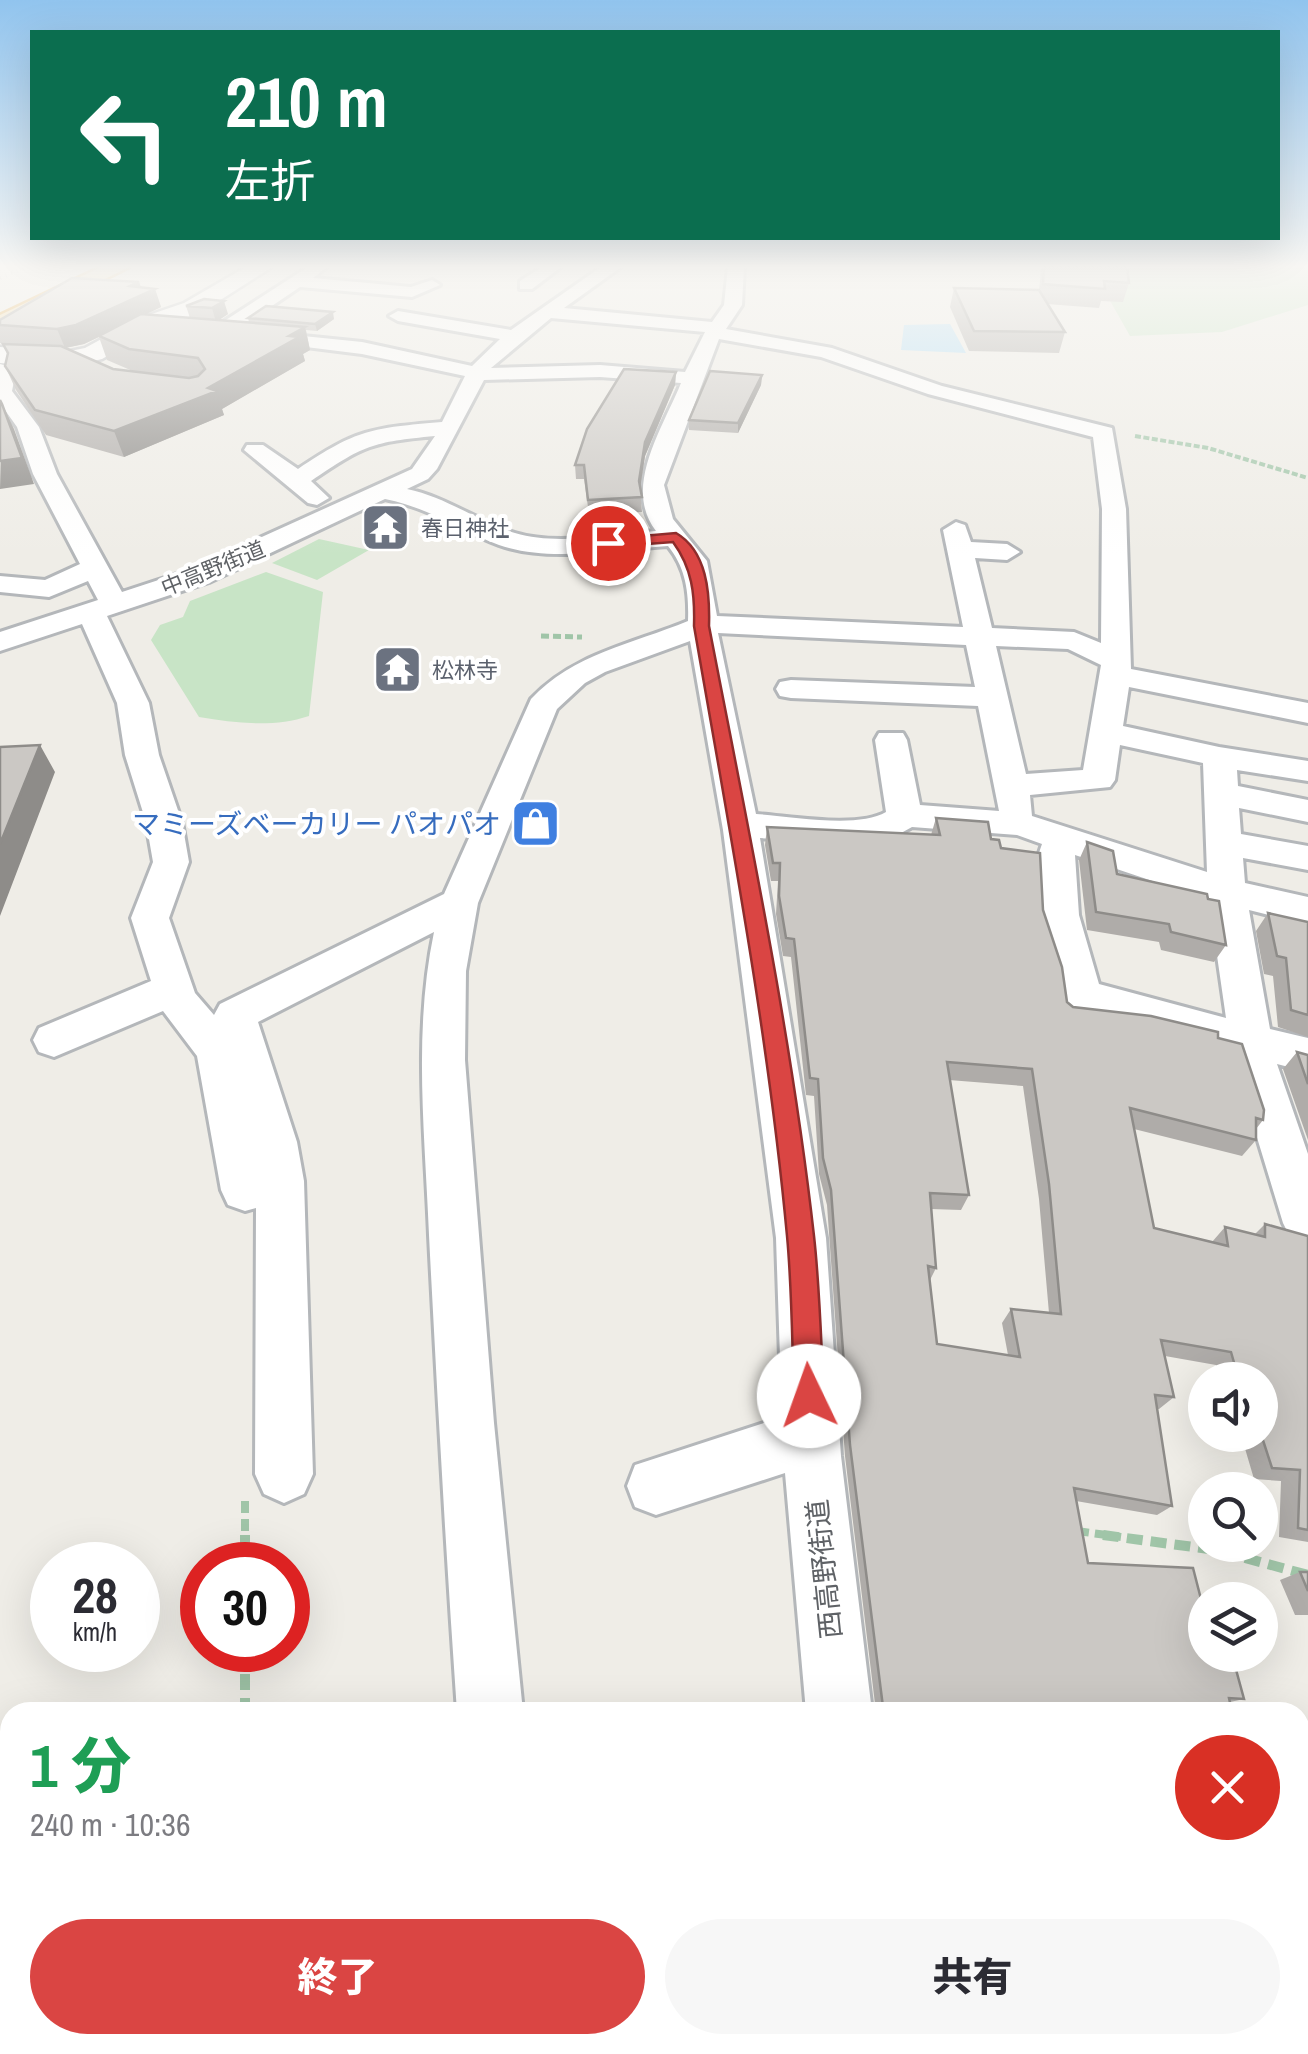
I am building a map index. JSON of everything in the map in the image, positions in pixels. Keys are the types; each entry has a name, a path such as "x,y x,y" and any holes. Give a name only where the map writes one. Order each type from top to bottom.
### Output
{"street":[{"path":"84,363 114,374"},
{"path":"434,363 516,375 600,370 692,378"},
{"path":"255,450 275,461 294,482 322,502 345,511 420,474 478,371 488,363"},
{"name":"西高野街道","path":"699,363 652,484 655,507 694,561 702,600 702,626 740,825 801,1238 811,1436 838,1702"},
{"path":"856,363 935,390 1104,433 1114,509 1116,668 1098,780 1011,785"},
{"path":"0,370 5,376 2,391 23,418 45,474 94,568 132,703 171,862 150,918 169,979 177,999 218,1051 245,1190 280,1182"},
{"path":"294,482 348,446 373,435 447,428"},
{"path":"386,492 429,501 508,539 541,544 676,538"},
{"name":"中高野街道","path":"0,642 199,576 345,511"},
{"path":"1008,552 958,539 1020,824"},
{"path":"0,584 48,589 94,568"},
{"path":"489,1702 466,1423 443,1060 446,971 460,903 542,706 554,691 589,668 702,626 746,624 1074,642 1116,668 1308,713"},
{"path":"791,688 992,697"},
{"path":"1108,732 1218,757 1308,771"},
{"path":"892,740 904,815"},
{"path":"1218,757 1228,892 1256,1071 1308,1223"},
{"path":"1221,793 1308,811"},
{"path":"740,825 850,832 892,826 904,815 1020,824 1228,892 1308,911"},
{"path":"1064,836 1057,847 1055,870 1071,970 1082,995 1308,1055"},
{"path":"1224,843 1308,858"},
{"path":"284,1474 280,1182 274,1142 236,1015 460,903"},
{"path":"54,1040 175,988"},
{"path":"656,1486 811,1436"}],"path":[{"path":"1104,433 1208,448 1308,478"},
{"path":"1062,1529 1201,1548 1308,1574"},
{"path":"244,1702 245,1672"}],"green space":[{"path":"319,539 369,550 317,580 272,563"},
{"path":"266,572 323,592 309,716 268,723 199,717 151,640 160,625 183,617 190,601"}],"building":[{"path":"6,363 99,363 113,369 189,378 205,369 201,363 253,363 208,388 217,391 114,431 35,410 5,366"},
{"path":"624,369 676,372 645,442 639,481 642,497 588,500 584,465 575,465 587,429"},
{"path":"710,371 762,375 738,423 689,420"},
{"path":"0,400 2,404 22,458 0,461"},
{"path":"40,745 0,844 0,747"},
{"path":"936,818 988,822 991,839 999,840 1001,848 1040,853 1043,910 1062,967 1067,1002 1073,1007 1151,1016 1218,1032 1218,1038 1242,1044 1264,1110 1263,1120 1256,1118 1256,1140 1130,1108 1154,1228 1228,1246 1225,1227 1265,1237 1265,1224 1308,1236 1308,1530 1298,1528 1300,1470 1272,1468 1267,1452 1278,1452 1278,1362 1234,1362 1231,1352 1161,1340 1174,1397 1155,1395 1172,1506 1074,1488 1088,1563 1193,1568 1197,1582 1188,1582 1188,1672 1237,1672 1244,1699 882,1702 850,1445 831,1190 823,1158 818,1079 810,1078 794,939 786,938 779,896 780,863 773,863 767,827 940,835","holes":["947,1062 1032,1069 1049,1184 1061,1314 1011,1309 1020,1357 937,1344 928,1266 936,1268 930,1193 969,1195"]},
{"path":"1087,842 1113,851 1117,874 1207,894 1208,899 1219,901 1226,945 1171,932 1169,924 1096,912"},
{"path":"1268,913 1308,922 1308,1015 1291,1010 1286,958 1277,956"},
{"path":"1297,1052 1308,1055 1308,1084"},
{"path":"1300,1572 1308,1572 1308,1591"}],"place":[{"name":"春日神社","path":"386,528"},
{"name":"松林寺","path":"397,670"},
{"name":"マミーズベーカリー パオパオ","path":"536,824"}],"route":[{"path":"608,543 676,538 694,561 726,769 741,830 791,1162 801,1238 809,1396"}]}
